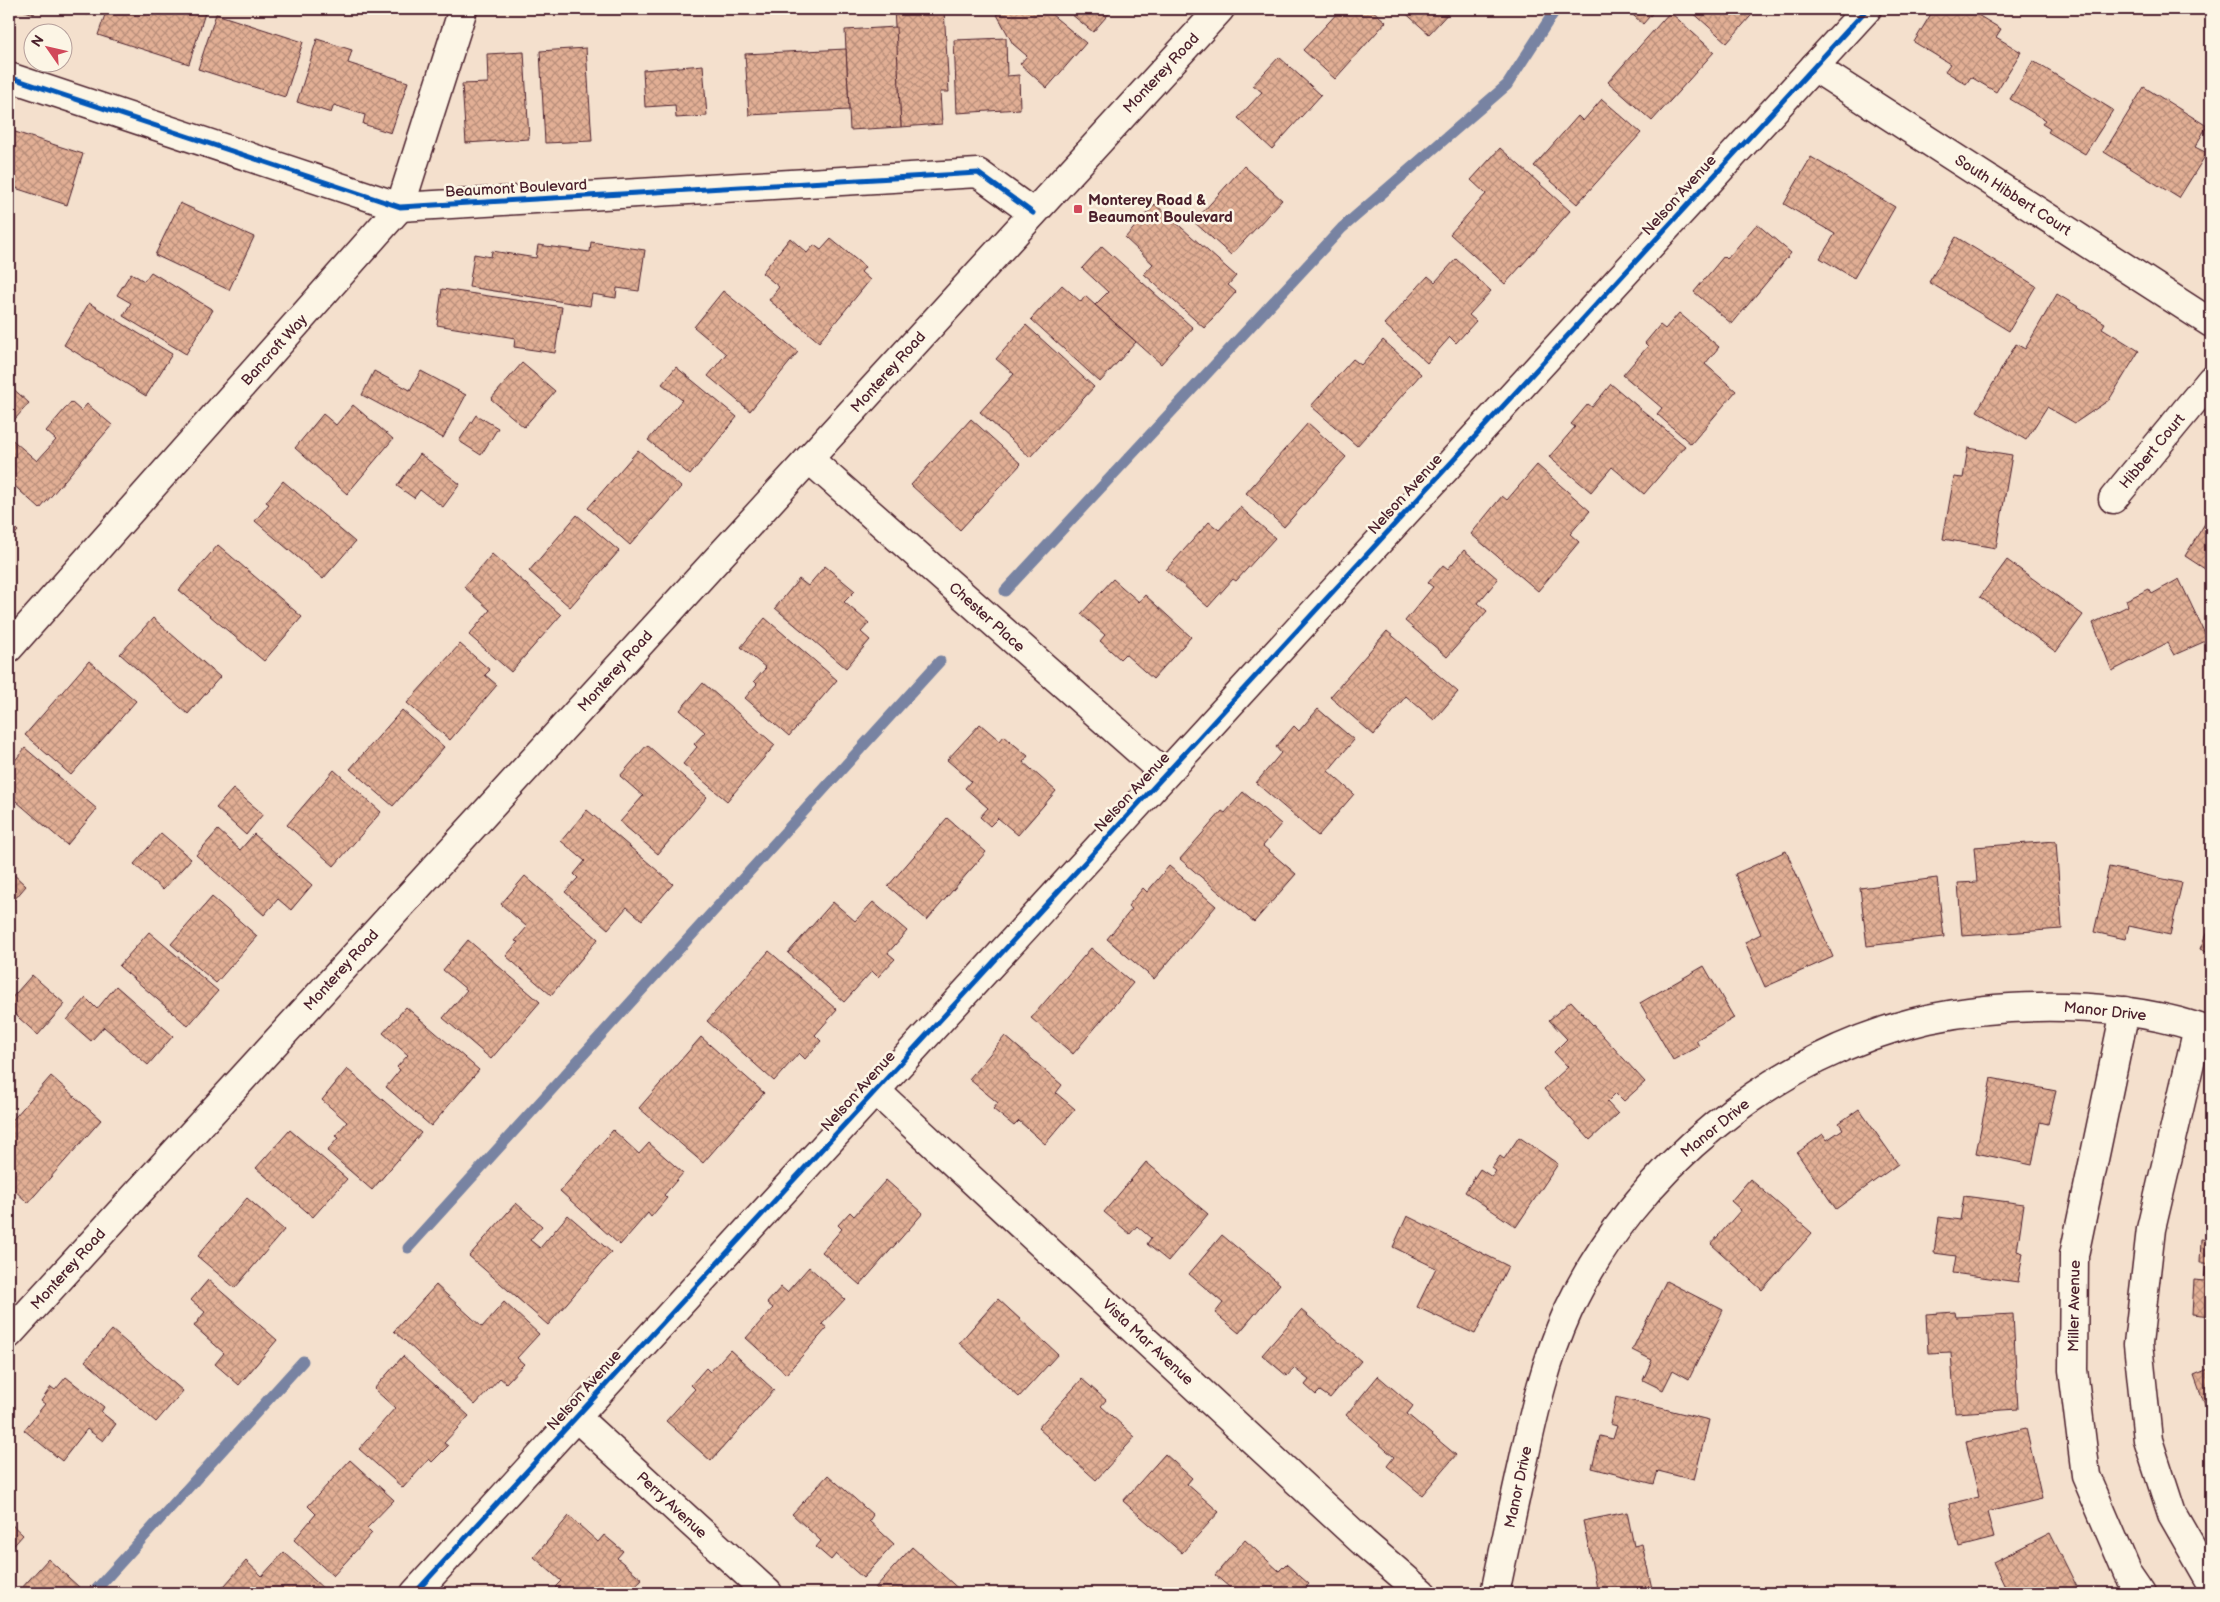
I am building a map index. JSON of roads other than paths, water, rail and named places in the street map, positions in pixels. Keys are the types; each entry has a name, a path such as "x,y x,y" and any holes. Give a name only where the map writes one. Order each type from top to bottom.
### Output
{"street":[{"name":"Bancroft Way","path":"9,648 400,207 463,9"},
{"name":"Monterey Road","path":"9,1334 1220,9"},
{"name":"Nelson Avenue","path":"415,1593 1867,9"},
{"name":"South Hibbert Court","path":"1814,67 2211,323"},
{"name":"Beaumont Boulevard","path":"9,76 400,207 978,173 1033,212"},
{"name":"Hibbert Court","path":"2113,499 2211,380"},
{"name":"Chester Place","path":"809,459 1165,774"},
{"name":"Manor Drive","path":"1494,1593 1532,1421 1548,1365 1568,1311 1596,1259 1629,1211 1668,1166 1712,1127 1760,1092 1814,1061 1869,1037 1926,1019 1983,1009 2038,1006 2085,1007 2166,1018 2205,1030"},
{"name":"Miller Avenue","path":"2125,1011 2074,1255 2073,1370 2086,1476 2128,1574 2142,1593"},
{"path":"2205,1030 2151,1229 2138,1344 2148,1440 2172,1514 2211,1582"},
{"name":"Vista Mar Avenue","path":"875,1090 1357,1536 1422,1593"},
{"name":"Perry Avenue","path":"576,1417 768,1593"}],"waterway":[{"path":"1005,591 1342,228 1507,85 1556,9"},
{"path":"408,1248 940,661"},
{"path":"93,1593 303,1361"}],"place":[{"name":"Monterey Road & Beaumont Boulevard","path":"1078,209"}]}
